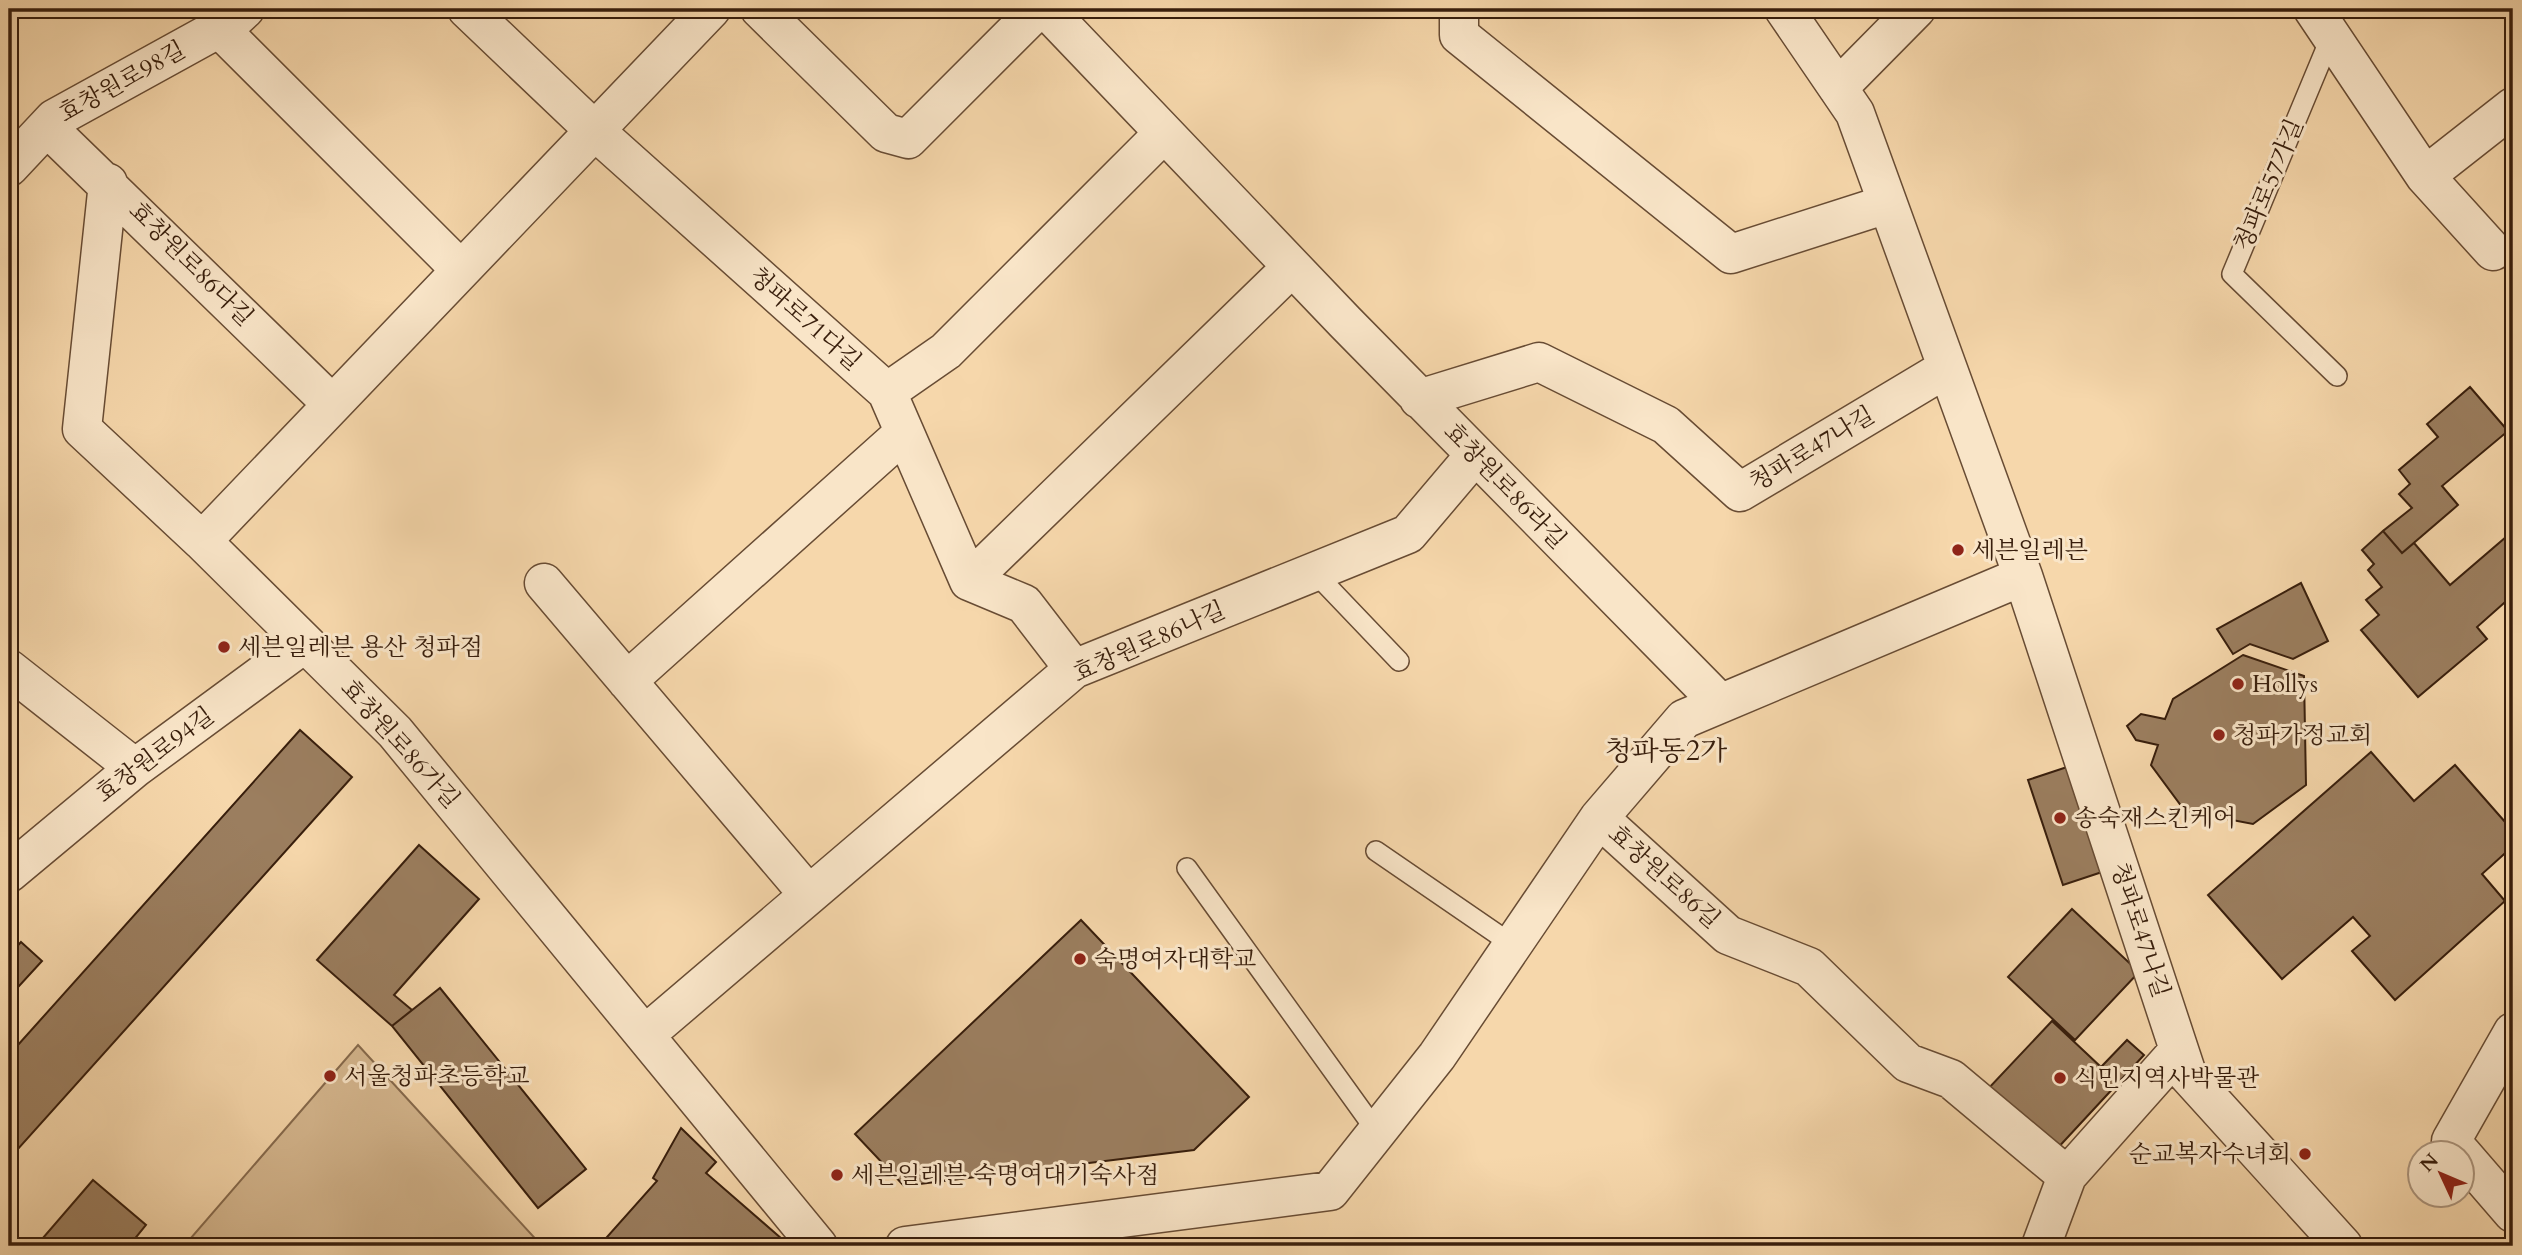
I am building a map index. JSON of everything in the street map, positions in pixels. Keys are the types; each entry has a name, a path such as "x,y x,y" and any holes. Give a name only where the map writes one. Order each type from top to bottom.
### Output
{"street":[{"name":"청파로71다길","path":"467,9 594,130 887,392 969,581"},
{"path":"202,541 711,9"},
{"path":"760,9 886,133 908,139 1038,9"},
{"name":"효창원로86라길","path":"1046,9 1419,399 1720,703"},
{"path":"1460,9 1459,35 1731,254 1887,204"},
{"name":"청파로47나길","path":"1784,9 1856,113 2023,576 2188,1074 2343,1246"},
{"path":"1838,88 1916,9"},
{"path":"232,18 460,269"},
{"name":"효창원로98길","path":"9,167 54,119 232,18"},
{"name":"청파로57가길","path":"2321,24 2425,176 2493,251"},
{"path":"2425,176 2513,107"},
{"name":"효창원로86다길","path":"47,127 108,183 332,404"},
{"path":"887,392 946,351 1164,133"},
{"name":"효창원로86가길","path":"108,183 82,429 202,541 395,732 818,1246"},
{"path":"1074,669 1024,604 969,581 1292,267"},
{"name":"청파로47나길","path":"1419,399 1539,362 1666,425 1740,492 1947,368"},
{"path":"627,681 904,433"},
{"name":"효창원로86나길","path":"646,1034 1074,669 1408,534 1475,455"},
{"name":"효창원로86길","path":"905,1246 1073,1235 1330,1191 1437,1056 1600,818 1684,719 2023,576"},
{"path":"544,583 809,895"},
{"name":"효창원로94길","path":"9,873 135,768 305,643"},
{"path":"9,669 135,768"},
{"name":"효창원로86길","path":"1600,818 1728,935 1809,967 1908,1063 1951,1079 2067,1176"},
{"path":"2452,1140 2513,1032"},
{"path":"2041,1246 2067,1176 2179,1051"},
{"path":"2476,1170 2513,1213"}],"lane":[{"name":"청파로57가길","path":"2321,24 2232,274 2337,376"},
{"path":"1314,572 1399,661"},
{"path":"1376,851 1513,945"},
{"path":"1187,868 1377,1132"}],"shaded area":[{"path":"358,1045 542,1246 184,1246"}],"building":[{"path":"2470,387 2508,431 2442,486 2458,505 2402,553 2383,531 2412,508 2399,494 2410,484 2399,470 2438,437 2427,424"},
{"path":"2383,531 2402,553 2414,543 2450,585 2513,531 2513,595 2477,627 2487,639 2418,697 2361,630 2379,615 2366,600 2382,587 2368,570 2374,564 2362,550"},
{"path":"2301,583 2328,641 2293,659 2250,644 2233,654 2217,629"},
{"name":"청파가정교회","path":"2243,655 2304,676 2306,785 2253,824 2185,811 2151,765 2158,745 2136,740 2127,726 2141,714 2165,719 2173,699"},
{"path":"300,730 352,777 9,1159 9,1055"},
{"path":"2371,752 2414,801 2455,765 2513,831 2513,846 2482,874 2505,901 2395,1000 2352,951 2370,936 2353,917 2282,979 2208,895"},
{"path":"2073,765 2108,870 2063,885 2028,780"},
{"path":"419,845 479,899 394,995 412,1010 392,1026 317,960"},
{"path":"2072,909 2139,972 2075,1040 2008,977"},
{"path":"1081,920 1249,1097 1194,1150 904,1186 855,1134"},
{"path":"21,942 42,961 9,997 9,955"},
{"path":"440,988 586,1169 538,1208 392,1026"},
{"name":"식민지역사박물관","path":"2052,1021 2101,1067 2127,1040 2144,1055 2054,1152 1987,1090"},
{"path":"681,1128 716,1162 706,1173 790,1246 599,1246 657,1181 653,1178"},
{"path":"93,1180 146,1225 129,1246 36,1246"}],"place":[{"name":"세븐일레븐","path":"1958,550"},
{"name":"세븐일레븐 용산 청파점","path":"224,647"},
{"name":"Hollys","path":"2238,684"},
{"name":"청파가정교회","path":"2219,735"},
{"name":"송숙재스킨케어","path":"2060,818"},
{"name":"숙명여자대학교","path":"1080,959"},
{"name":"서울청파초등학교","path":"330,1076"},
{"name":"식민지역사박물관","path":"2060,1078"},
{"name":"순교복자수녀회","path":"2305,1154"},
{"name":"세븐일레븐 숙명여대기숙사점","path":"837,1175"}],"district":[{"name":"청파동2가","path":"1666,751"}]}
